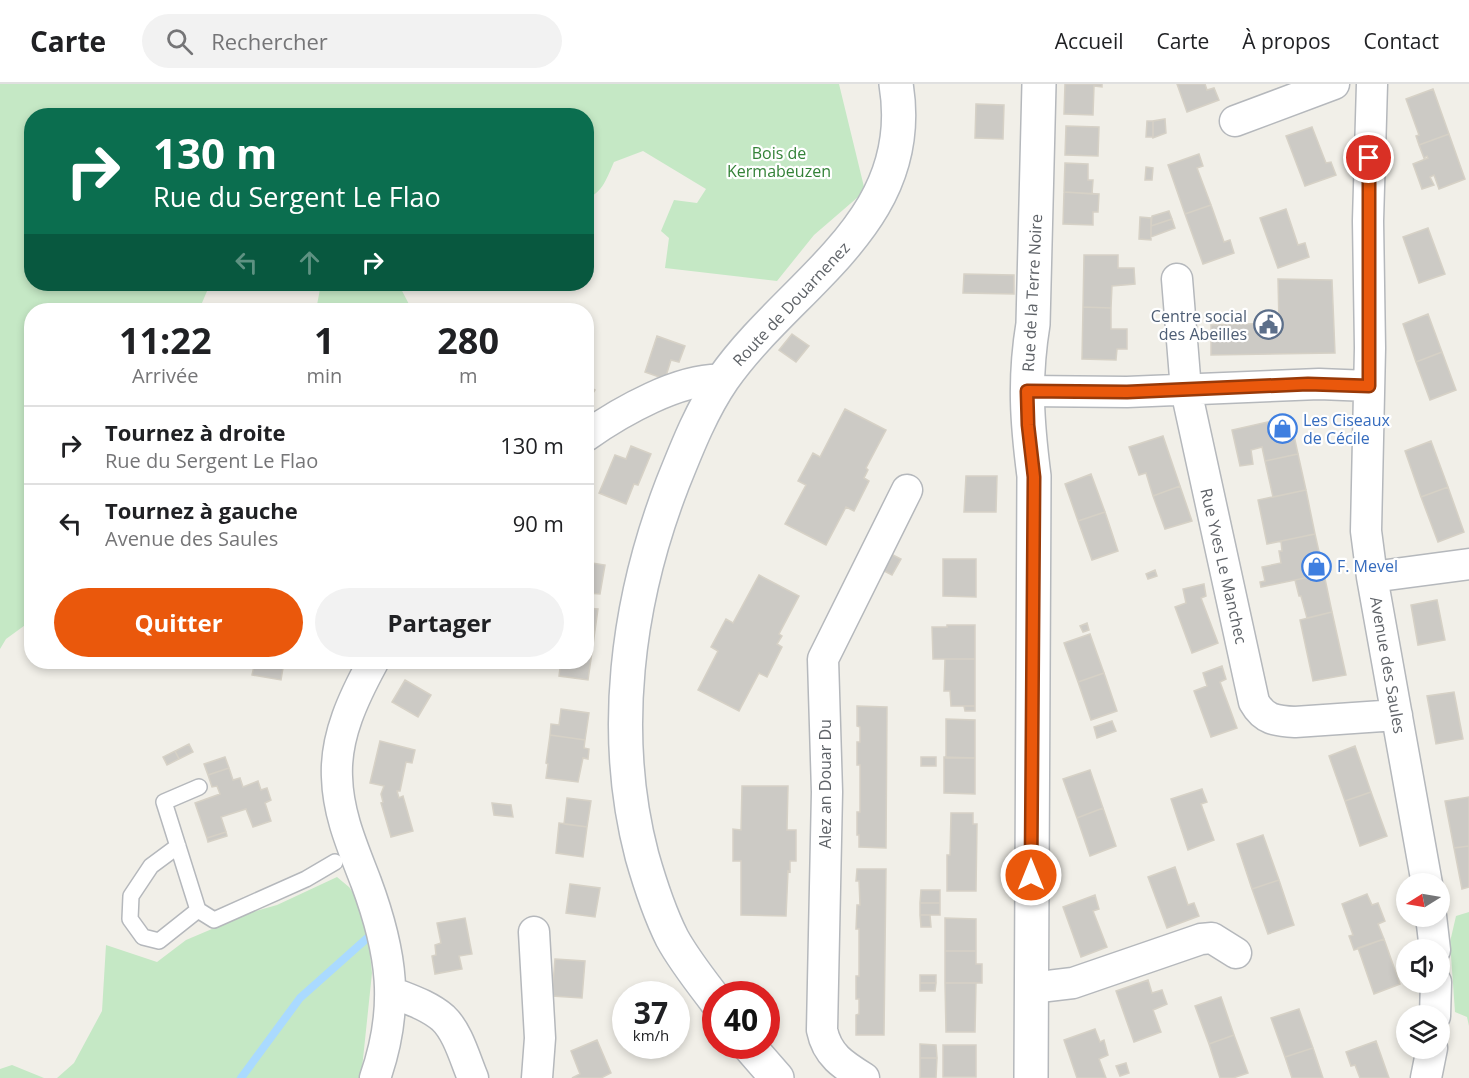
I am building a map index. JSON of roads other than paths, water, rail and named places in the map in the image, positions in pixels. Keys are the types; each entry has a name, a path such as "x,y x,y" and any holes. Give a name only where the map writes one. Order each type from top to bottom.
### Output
{"main road":[{"name":"Route de Douarnenez","path":"702,981 672,937 648,879 633,812 626,739 626,695 633,629 648,558 684,456 703,414 723,380 788,304 850,240 874,206 887,182 897,146 900,112 896,84"},
{"name":"Rue de la Terre Noire","path":"1031,1078 1034,477 1027,391 1028,358 1033,324 1039,84"},
{"path":"760,1059 777,1078"}],"street":[{"path":"1235,121 1334,84"},
{"name":"Avenue des Saules","path":"1372,84 1368,221 1369,386 1366,531 1372,577 1425,873"},
{"name":"Rue Yves Le Manchec","path":"1177,279 1186,390 1254,702 1259,712 1279,722 1397,716"},
{"path":"594,431 634,407 671,390 697,380 723,380"},
{"path":"1027,391 1127,392 1299,384 1369,386"},
{"name":"Alez an Douar Du","path":"864,1078 837,1060 828,1048 822,1030 827,792 823,659 907,490"},
{"path":"1372,577 1469,564"},
{"path":"369,669 342,730 337,757 337,779 342,813 344,855 380,926 391,992 389,1029 375,1078"},
{"path":"534,932 540,1038 537,1078"},
{"path":"1031,988 1073,983 1201,939 1212,938 1236,953"},
{"path":"391,992 417,1002 445,1019 473,1078"},
{"path":"1426,1078 1430,1059"}],"lane":[{"path":"199,787 164,802 198,910 214,920 306,879 344,855"},
{"path":"178,846 151,866 131,896 130,919 143,937 159,941 198,910"}],"waterway":[{"path":"241,1078 300,998 374,932"}],"place":[{"name":"Centre social des Abeilles","path":"1268,325"},
{"name":"Les Ciseaux de Cécile","path":"1282,429"},
{"name":"F. Mevel","path":"1316,566"}],"park label":[{"name":"Bois de Kermabeuzen","path":"779,162"}]}
